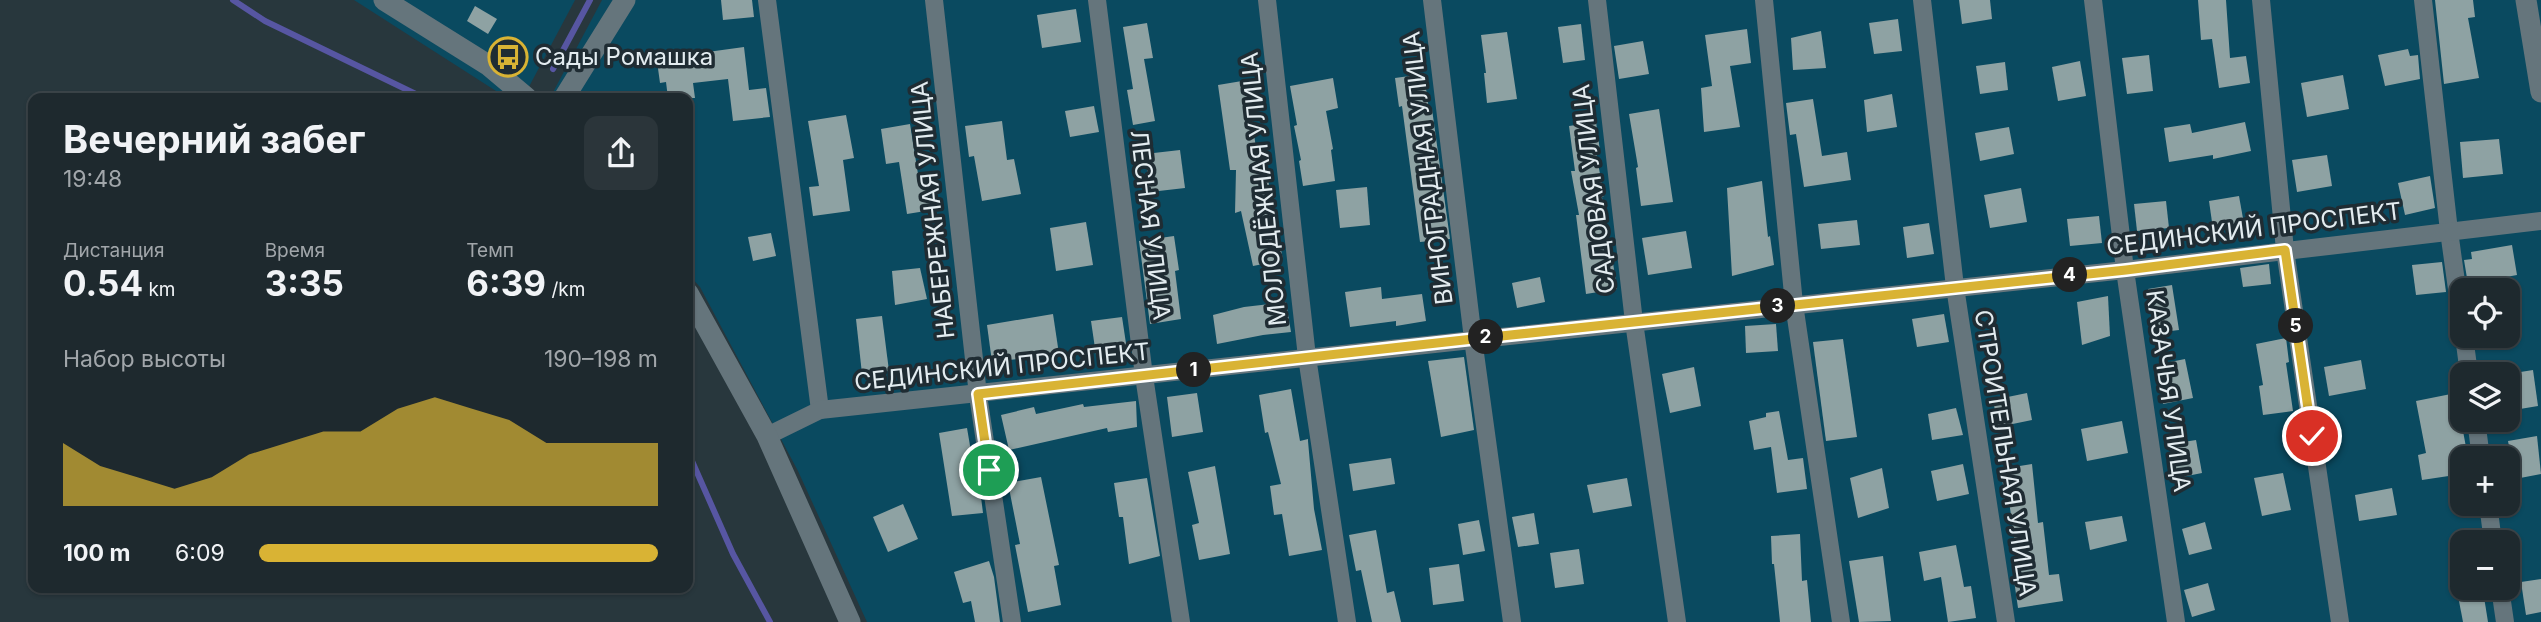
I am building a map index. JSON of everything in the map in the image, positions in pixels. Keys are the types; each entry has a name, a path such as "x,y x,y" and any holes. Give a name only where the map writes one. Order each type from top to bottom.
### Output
{"street":[{"path":"384,0 488,65 521,93"},
{"path":"567,93 625,0"},
{"path":"767,0 820,411"},
{"name":"НАБЕРЕЖНАЯ УЛИЦА","path":"934,0 978,394 1012,622"},
{"name":"ЛЕСНАЯ УЛИЦА","path":"1097,0 1144,376 1181,622"},
{"name":"МОЛОДЁЖНАЯ УЛИЦА","path":"1267,0 1307,357 1346,622"},
{"name":"ВИНОГРАДНАЯ УЛИЦА","path":"1432,0 1473,339 1512,622"},
{"name":"САДОВАЯ УЛИЦА","path":"1597,0 1634,322 1677,622"},
{"path":"1764,0 1794,304 1841,622"},
{"name":"СТРОИТЕЛЬНАЯ УЛИЦА","path":"1922,0 1955,287 2006,622"},
{"name":"КАЗАЧЬЯ УЛИЦА","path":"2093,0 2126,270 2176,622"},
{"path":"2261,0 2285,250 2340,622"},
{"path":"2423,0 2456,278"},
{"path":"2526,0 2541,92"},
{"name":"СЕДИНСКИЙ ПРОСПЕКТ","path":"767,436 820,411 2126,270 2541,220"},
{"path":"693,302 767,436 850,622"},
{"path":"2502,600 2505,622"}],"shaded area":[{"path":"354,0 575,0 526,93 499,93"},
{"path":"602,0 2541,0 2541,622 867,622 798,471 700,287 693,279 693,93 553,93"}],"building":[{"path":"721,0 752,0 754,17 723,20"},
{"path":"1959,0 1990,0 1992,19 1962,24"},
{"path":"2198,0 2226,0 2230,58 2246,56 2250,83 2219,88 2212,39 2201,40"},
{"path":"2435,0 2473,0 2475,17 2468,18 2479,78 2444,84"},
{"path":"475,6 497,19 488,34 467,21"},
{"path":"1076,9 1081,42 1042,48 1037,15"},
{"path":"1898,19 1902,51 1874,54 1869,23"},
{"path":"1147,23 1153,58 1144,59 1155,121 1133,125 1127,90 1133,89 1123,27"},
{"path":"1581,24 1585,60 1563,63 1558,27"},
{"path":"1747,29 1751,63 1730,66 1740,127 1704,132 1701,88 1712,86 1705,35"},
{"path":"1821,31 1826,68 1793,70 1791,38"},
{"path":"1507,32 1517,99 1487,103 1481,35"},
{"path":"1643,41 1649,74 1619,79 1614,46"},
{"path":"744,47 749,90 766,88 770,117 733,121 728,79 693,83 695,98 693,93 667,93 666,82 660,83 656,54 693,49 693,54"},
{"path":"2408,49 2410,56 2418,55 2420,79 2385,86 2378,55"},
{"path":"2149,55 2153,91 2127,94 2122,58"},
{"path":"2080,61 2086,96 2058,101 2052,67"},
{"path":"2005,62 2008,90 1980,94 1976,66"},
{"path":"1424,74 1429,110 1432,109 1450,239 1420,242 1402,106 1399,107 1395,78"},
{"path":"2343,75 2349,109 2307,117 2301,83"},
{"path":"1333,78 1338,108 1326,111 1335,181 1303,186 1290,86"},
{"path":"1248,80 1255,119 1252,120 1260,176 1267,174 1283,260 1253,266 1241,211 1235,213 1236,170 1230,170 1218,85"},
{"path":"1892,94 1897,127 1867,132 1864,100"},
{"path":"1813,99 1822,156 1847,152 1851,180 1804,187 1796,134 1790,135 1786,103"},
{"path":"1094,106 1099,132 1070,137 1065,111"},
{"path":"1659,109 1673,202 1641,206 1629,114"},
{"path":"846,115 854,158 843,160 850,211 813,216 809,187 819,186 808,121"},
{"path":"1002,121 1007,160 1014,159 1021,194 982,201 974,156 969,157 965,126"},
{"path":"1596,122 1600,151 1596,152 1604,196 1609,263 1613,263 1617,289 1586,294 1576,215 1579,215 1571,171 1575,171 1569,126"},
{"path":"2245,122 2251,151 2213,159 2213,155 2169,162 2164,128 2190,124 2192,133"},
{"path":"910,124 918,174 933,171 938,209 907,214 899,162 886,164 881,129"},
{"path":"2009,127 2014,154 1980,161 1975,133"},
{"path":"2499,139 2503,174 2463,178 2460,142"},
{"path":"1180,150 1185,188 1150,192 1145,154"},
{"path":"2327,155 2332,186 2297,192 2292,160"},
{"path":"2430,176 2435,208 2405,215 2398,183"},
{"path":"1762,181 1774,265 1732,276 1727,188"},
{"path":"1367,187 1370,225 1340,228 1336,190"},
{"path":"2021,188 2027,222 1990,228 1984,195"},
{"path":"2239,196 2244,224 2213,229 2209,201"},
{"path":"2166,201 2169,228 2137,231 2134,204"},
{"path":"2099,216 2102,243 2070,246 2067,219"},
{"path":"1857,220 1860,245 1821,249 1818,224"},
{"path":"1086,222 1093,265 1056,271 1050,228"},
{"path":"1929,223 1934,254 1907,258 1903,227"},
{"path":"1686,231 1692,268 1648,275 1642,238"},
{"path":"771,233 776,256 753,261 748,237"},
{"path":"1174,236 1179,270 1175,271 1181,319 1150,324 1139,241"},
{"path":"2512,245 2517,275 2467,278 2464,260 2472,259 2471,252"},
{"path":"2442,262 2446,292 2416,295 2412,265"},
{"path":"2269,264 2271,284 2243,287 2240,268"},
{"path":"920,268 927,299 895,305 892,271"},
{"path":"1540,277 1545,302 1517,308 1512,283"},
{"path":"2172,285 2179,330 2155,333 2148,289"},
{"path":"1381,287 1382,299 1422,294 1426,321 1396,326 1396,321 1350,327 1345,292"},
{"path":"2108,296 2110,336 2082,345 2077,302"},
{"path":"1286,302 1291,332 1217,344 1213,315 1244,307"},
{"path":"1053,314 1059,354 992,362 987,325"},
{"path":"1944,314 1949,342 1917,347 1912,319"},
{"path":"882,316 889,371 862,374 856,319"},
{"path":"1122,317 1127,350 1096,355 1091,321"},
{"path":"1776,324 1778,351 1746,353 1745,326"},
{"path":"2286,338 2289,362 2286,363 2293,411 2263,415 2259,386 2263,385 2256,344"},
{"path":"1843,339 1857,437 1826,441 1813,342"},
{"path":"1464,357 1474,430 1441,437 1428,361"},
{"path":"2185,359 2193,398 2163,404 2155,365"},
{"path":"2361,360 2366,389 2329,396 2324,367"},
{"path":"1694,367 1701,406 1670,413 1662,374"},
{"path":"2533,370 2538,406 2520,409 2520,372"},
{"path":"1291,389 1300,441 1308,439 1314,509 1322,550 1289,556 1282,514 1274,515 1270,486 1281,484 1268,432 1265,433 1259,395"},
{"path":"1197,393 1203,432 1172,437 1167,397"},
{"path":"2027,393 2032,420 1998,427 1993,400"},
{"path":"2450,394 2450,432 2463,432 2466,446 2450,446 2450,476 2422,480 2418,455 2426,453 2416,401"},
{"path":"1136,401 1137,427 1108,432 1107,428 1009,450 1001,415 1034,407 1036,414 1083,404 1084,407"},
{"path":"1956,408 1963,435 1932,440 1928,414"},
{"path":"1779,411 1788,460 1803,458 1807,489 1777,493 1771,447 1754,450 1749,421 1766,417 1766,413"},
{"path":"2122,421 2128,453 2087,461 2081,429"},
{"path":"967,428 983,513 952,516 939,433"},
{"path":"2537,436 2541,474 2520,478 2520,446 2509,446 2508,441"},
{"path":"2196,440 2202,473 2177,478 2171,444"},
{"path":"1391,458 1395,484 1353,491 1349,464"},
{"path":"1963,464 1969,494 1937,501 1931,471"},
{"path":"2032,464 2038,523 2043,522 2049,575 2059,574 2063,601 2018,608 2014,580 2020,579 2009,501 2005,501 2001,469"},
{"path":"1215,466 1230,554 1199,560 1192,525 1199,523 1188,472"},
{"path":"1882,468 1889,508 1858,518 1850,478"},
{"path":"2283,473 2291,510 2262,516 2254,478"},
{"path":"1041,477 1059,565 1054,566 1061,605 1028,612 1015,545 1020,544 1008,483"},
{"path":"1147,478 1160,556 1129,564 1123,517 1119,517 1114,483"},
{"path":"1627,478 1632,506 1593,513 1587,485"},
{"path":"2392,488 2397,515 2359,521 2355,495"},
{"path":"903,504 918,539 888,552 873,517"},
{"path":"1534,513 1539,544 1518,547 1512,517"},
{"path":"2122,516 2127,541 2090,550 2085,522"},
{"path":"1479,520 1485,551 1463,555 1458,524"},
{"path":"2205,522 2212,549 2189,555 2182,529"},
{"path":"1376,530 1387,593 1394,591 1401,622 1372,622 1361,570 1356,571 1349,535"},
{"path":"1800,534 1802,581 1807,580 1811,622 1780,622 1771,536"},
{"path":"1956,545 1964,587 1971,586 1976,618 1948,622 1941,577 1924,581 1919,552"},
{"path":"1579,549 1584,584 1555,588 1550,553"},
{"path":"1883,556 1891,621 1859,622 1849,561"},
{"path":"989,561 1000,622 975,622 971,601 963,603 954,572"},
{"path":"1459,564 1464,601 1433,605 1429,568"},
{"path":"2541,579 2541,612 2526,615 2521,582"},
{"path":"2208,583 2215,610 2192,617 2184,590"},
{"path":"2484,600 2488,622 2463,622 2459,601"}],"waterway":[{"path":"233,0 265,21 414,93"},
{"path":"553,69 590,0"},
{"path":"693,463 733,554 770,622"}],"place":[{"name":"Сады Ромашка","path":"508,57"}],"route":[{"path":"989,470 978,394 2126,270 2285,250 2312,436"}]}
